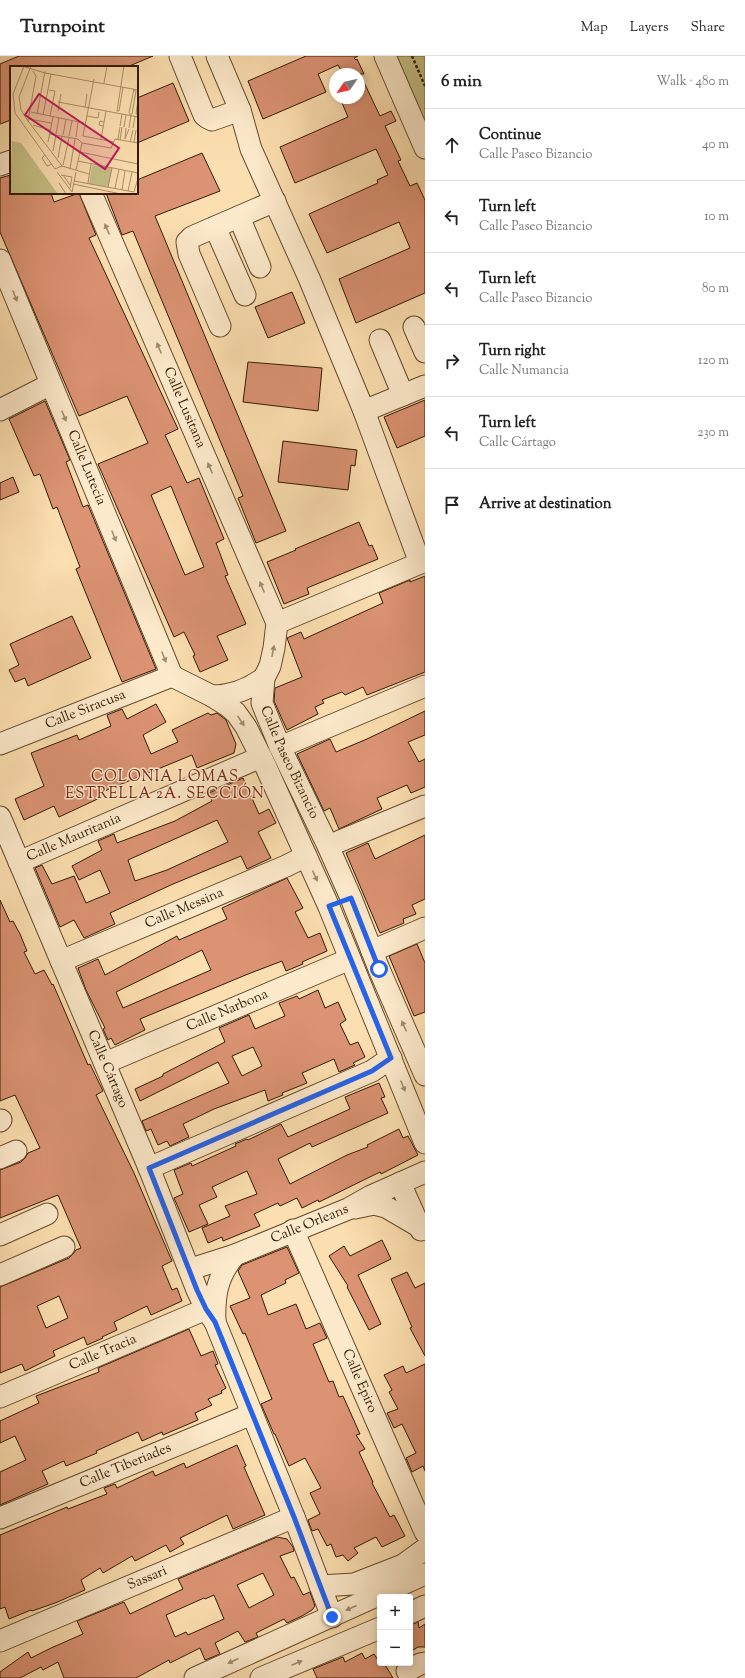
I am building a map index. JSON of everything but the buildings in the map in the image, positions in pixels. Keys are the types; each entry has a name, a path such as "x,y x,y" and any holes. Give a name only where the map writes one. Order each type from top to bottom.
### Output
{"street":[{"path":"180,56 204,115 212,120 240,110"},
{"path":"216,56 240,110 251,149 309,278 364,411 422,562 277,623"},
{"path":"385,56 425,148"},
{"path":"0,165 10,161"},
{"name":"Calle Lusitana","path":"91,194 277,623"},
{"path":"220,326 189,254 187,242 192,237 275,201"},
{"path":"238,217 260,267"},
{"path":"215,227 245,295"},
{"name":"Calle Lutecia","path":"0,260 172,676"},
{"path":"414,327 425,352"},
{"path":"380,340 403,395"},
{"path":"0,410 51,384"},
{"path":"364,411 425,386"},
{"name":"Calle Paseo Bizancio","path":"277,623 270,666 264,678 262,703 280,747 328,846 372,951 420,1050 425,1075"},
{"name":"Calle Paseo Bizancio","path":"172,676 212,696 236,713 241,719 261,757 329,906 425,1143"},
{"name":"Calle Siracusa","path":"0,744 172,676"},
{"path":"212,696 224,695 244,689 264,678"},
{"path":"280,747 425,686"},
{"name":"Calle Mauritania","path":"19,862 261,757"},
{"path":"328,846 425,806"},
{"name":"Calle Cártago","path":"0,817 252,1414 294,1517 332,1617"},
{"name":"Calle Messina","path":"61,961 286,866 306,856"},
{"path":"329,906 351,898"},
{"path":"372,951 425,928"},
{"name":"Calle Narbona","path":"105,1063 350,959"},
{"path":"149,1168 372,1071 391,1058"},
{"name":"Calle Orleans","path":"190,1269 235,1255 348,1209 371,1196 425,1172"},
{"path":"400,1183 422,1234"},
{"path":"348,1209 374,1204 386,1207 422,1234"},
{"path":"0,1235 47,1214"},
{"name":"Calle Epiro","path":"294,1230 425,1532"},
{"path":"0,1275 64,1247"},
{"name":"Calle Cártago","path":"210,1316 220,1278 226,1265 235,1255"},
{"name":"Calle Tracia","path":"0,1397 210,1316"},
{"name":"Calle Tiberiades","path":"0,1518 252,1414"},
{"name":"Sassari","path":"0,1641 294,1517"},
{"path":"320,1586 354,1584 403,1565 425,1549"},
{"path":"195,1678 425,1574"},
{"path":"413,1612 425,1606"},
{"path":"261,1678 377,1629"}],"path":[{"path":"412,56 425,86"}],"shaded area":[{"path":"389,56 425,56 425,137"}],"district":[{"name":"COLONIA LOMAS ESTRELLA 2A. SECCIÓN","path":"165,786"}],"route":[{"path":"332,1617 294,1517 215,1322 206,1309 197,1290 149,1168 372,1071 391,1058 329,906 351,898 379,969"}]}
